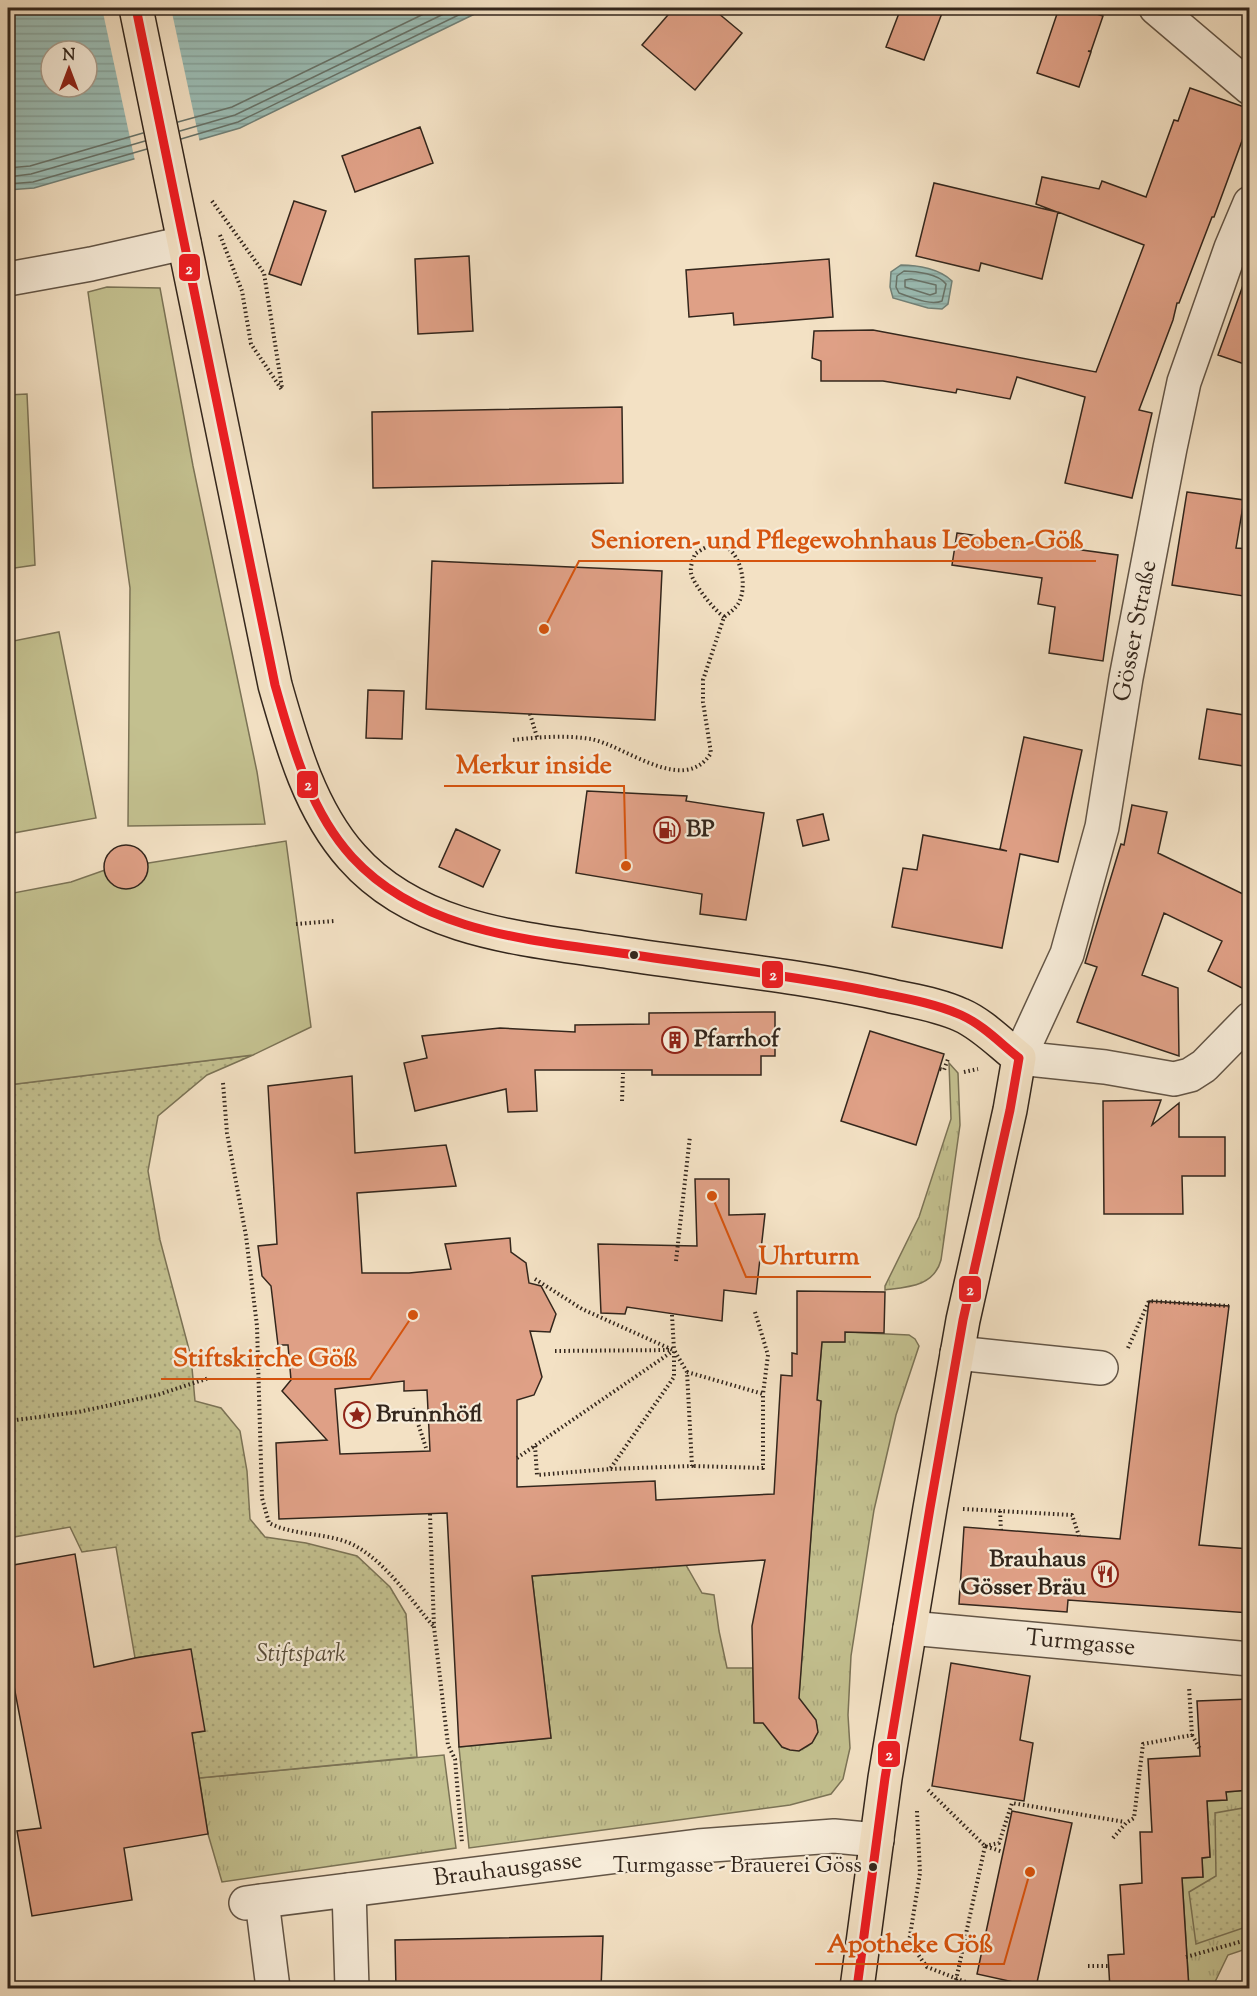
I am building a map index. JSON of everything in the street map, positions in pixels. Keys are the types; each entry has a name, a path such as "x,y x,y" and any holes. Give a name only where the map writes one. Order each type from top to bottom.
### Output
{"main road":[{"path":"136,8 275,685 288,731 313,796 323,817 351,857 397,896 443,918 472,928 549,943 848,986 934,1004 964,1016 1019,1058 1008,1121 957,1353 885,1778 857,1989"}],"street":[{"path":"1156,8 1250,88"},
{"name":"Gösser Straße","path":"1019,1058 1067,954 1102,827 1126,678 1170,448 1185,382 1231,248 1250,203"},
{"path":"8,279 91,264 184,243"},
{"path":"1019,1058 1105,1067 1174,1079 1190,1075 1204,1066 1250,1019"},
{"path":"957,1353 1101,1368"},
{"name":"Turmgasse","path":"910,1628 1250,1659"},
{"name":"Brauhausgasse","path":"273,1989 254,1902 698,1846 834,1836 877,1840"},
{"path":"349,1890 352,1989"}],"path":[{"path":"211,199 264,273 282,390 251,344 242,291 219,233"},
{"path":"513,740 569,736 594,740 670,770 695,769 705,763 711,753 702,702 702,680 724,617 739,603 743,582 735,555 721,545 711,545 695,554 691,576 716,612 724,617"},
{"path":"530,714 537,737"},
{"path":"296,924 334,921"},
{"path":"940,1069 944,1070 948,1059"},
{"path":"622,1101 623,1073"},
{"path":"223,1083 227,1133 246,1236 257,1326 261,1498 268,1523 281,1529 343,1540 374,1558 434,1627"},
{"path":"676,1261 690,1136"},
{"path":"536,1279 582,1309 674,1350 687,1372 692,1467"},
{"path":"1101,1368 1122,1363 1149,1301 1229,1306"},
{"path":"535,1446 537,1475 610,1469 763,1468 763,1394 768,1355 755,1312"},
{"path":"610,1469 674,1377 672,1315"},
{"path":"555,1351 674,1350"},
{"path":"517,1458 674,1350"},
{"path":"687,1372 763,1394"},
{"path":"8,1422 78,1413 157,1395 209,1378"},
{"path":"412,1408 427,1451"},
{"path":"962,1509 1072,1515 1079,1536"},
{"path":"1000,1511 1001,1530"},
{"path":"430,1514 434,1627 448,1745 455,1759 461,1834"},
{"path":"1187,1654 1192,1735 1200,1749"},
{"path":"1113,1838 1126,1823 1134,1818 1143,1744 1192,1735"},
{"path":"885,1778 914,1781 920,1873 909,1942 927,1967 981,1989"},
{"path":"928,1790 985,1846 1003,1852"},
{"path":"985,1846 999,1843 1012,1803 1126,1823"},
{"path":"956,1980 985,1846"},
{"path":"1186,1957 1250,1939"},
{"path":"1088,1966 1109,1966"},
{"path":"1245,1989 1250,1972"}],"green space":[{"path":"107,287 160,288 193,466 257,772 265,824 128,826 130,588 88,292"},
{"path":"27,394 35,565 8,569 8,395"},
{"path":"59,632 96,818 8,834 8,642"},
{"path":"286,841 311,1027 253,1055 8,1085 8,894 71,882 105,870"},
{"name":"Stiftspark","path":"253,1055 207,1075 158,1116 148,1171 160,1240 191,1357 195,1401 221,1408 240,1431 247,1471 250,1519 265,1537 306,1543 357,1556 390,1587 406,1614 417,1757 199,1778 186,1734 204,1731 190,1649 135,1658 116,1547 82,1552 70,1527 8,1538 8,1085"},
{"path":"949,1063 958,1073 960,1125 941,1260 938,1269 927,1280 911,1286 885,1290 919,1217 951,1119"},
{"path":"845,1332 909,1335 919,1346 896,1415 874,1510 851,1656 848,1715 850,1748 843,1779 831,1794 790,1805 469,1848 459,1747 551,1738 532,1576 686,1565 702,1593 714,1595 727,1668 753,1668 754,1722 774,1723 782,1747 794,1750 811,1744 816,1737 815,1720 809,1713 798,1707 821,1401 817,1400 822,1342 844,1342"},
{"path":"444,1755 456,1848 222,1882 208,1834 199,1778"},
{"path":"1249,1790 1249,1948 1228,1955 1212,1988 1189,1988 1182,1878 1203,1877 1202,1858 1210,1857 1207,1801 1226,1800 1226,1792"},
{"path":"1249,1807 1249,1926 1196,1944 1189,1892 1216,1876 1215,1813"}],"water":[{"path":"8,8 487,8 240,128 34,188 8,190"},
{"path":"901,265 928,268 952,281 948,304 942,309 928,308 893,298 890,287 891,272"}],"pier":[{"path":"102,8 171,8 200,143 135,161"}],"building":[{"path":"674,8 712,8 742,33 695,90 642,45"},
{"path":"901,8 944,8 924,60 886,47"},
{"path":"1059,8 1078,8 1103,16 1091,51 1088,51 1091,52 1079,87 1037,73"},
{"path":"1190,88 1250,109 1250,119 1214,217 1212,217 1179,303 1177,303 1173,320 1139,410 1152,413 1132,498 1065,483 1085,397 1017,377 1010,399 957,389 956,393 883,381 821,381 821,361 812,358 814,331 873,330 1096,372 1144,245 1058,212 1042,279 981,263 979,271 916,256 934,183 1057,212 1036,204 1042,177 1099,189 1102,181 1146,197 1174,120 1178,121"},
{"path":"420,127 433,163 355,192 342,156"},
{"path":"294,201 326,211 301,285 269,274"},
{"path":"469,256 473,331 418,334 415,259"},
{"path":"829,259 833,317 734,325 733,313 689,317 686,270"},
{"path":"1246,277 1250,278 1250,366 1218,355"},
{"path":"622,407 623,483 373,488 372,412"},
{"path":"1187,492 1244,500 1236,548 1250,549 1250,597 1172,585"},
{"path":"957,533 1118,555 1103,661 1049,653 1055,607 1038,604 1042,578 952,565"},
{"path":"432,561 662,571 655,720 426,709"},
{"path":"368,690 404,691 402,739 366,738"},
{"path":"1207,709 1250,716 1250,767 1199,759"},
{"path":"1024,737 1082,750 1058,862 1020,854 1002,948 892,927 903,868 917,870 923,835 1007,851 1000,849"},
{"path":"587,791 687,796 686,801 764,813 746,920 700,914 702,894 576,873"},
{"path":"1132,805 1167,812 1158,853 1245,895 1250,885 1250,992 1208,971 1222,941 1164,913 1142,975 1178,988 1179,1056 1077,1022 1097,967 1085,963 1121,844 1124,845"},
{"path":"823,814 829,840 803,846 797,820"},
{"path":"456,829 500,850 483,887 439,867"},
{"path":"126,845 142,851 148,867 142,883 126,889 110,883 104,867 110,851"},
{"path":"775,1012 775,1056 761,1056 761,1075 652,1075 652,1070 535,1070 537,1111 508,1112 506,1089 415,1111 404,1063 427,1058 422,1036 500,1028 575,1032 575,1025 649,1024 649,1013"},
{"path":"870,1031 944,1054 916,1145 841,1121"},
{"path":"352,1076 355,1153 446,1145 456,1186 357,1193 362,1273 409,1273 451,1269 445,1244 510,1238 511,1252 526,1263 529,1283 541,1286 556,1314 550,1332 530,1331 542,1377 534,1395 517,1400 517,1487 655,1481 656,1500 774,1494 781,1375 792,1376 792,1353 797,1354 797,1291 885,1292 884,1333 845,1332 845,1342 822,1342 817,1400 821,1401 799,1698 816,1720 818,1732 812,1743 799,1751 790,1750 782,1747 763,1723 754,1723 752,1626 765,1560 532,1576 551,1738 459,1747 447,1513 279,1519 276,1443 327,1440 282,1391 291,1380 288,1345 278,1345 271,1286 262,1276 258,1246 277,1244 268,1086","holes":["404,1381 404,1391 427,1390 430,1451 340,1454 335,1389"]},
{"path":"1161,1100 1152,1125 1179,1103 1179,1137 1225,1137 1225,1176 1182,1176 1183,1214 1104,1214 1103,1101"},
{"path":"695,1179 729,1179 729,1215 765,1214 756,1294 724,1290 722,1321 627,1307 625,1314 601,1313 598,1244 697,1246"},
{"path":"1149,1301 1229,1306 1199,1545 1250,1549 1250,1613 1068,1600 1067,1612 959,1604 964,1527 1120,1539"},
{"path":"75,1554 94,1667 191,1649 205,1731 192,1733 208,1834 124,1848 132,1900 32,1916 17,1831 41,1828 8,1655 8,1566"},
{"path":"951,1663 1030,1676 1020,1740 1033,1743 1024,1801 932,1786"},
{"path":"1250,1699 1250,1790 1226,1792 1227,1800 1207,1801 1210,1857 1202,1858 1203,1877 1182,1878 1189,1989 1110,1989 1108,1955 1124,1954 1120,1885 1142,1883 1140,1832 1152,1832 1148,1759 1200,1756 1197,1701"},
{"path":"1012,1811 1072,1823 1036,1987 977,1974"},
{"path":"603,1936 601,1989 396,1989 395,1940"}],"transit line":[{"name":"2","path":"136,8 275,685 295,753 313,797 324,819 352,857 380,882 411,902 480,929 554,944 812,981 918,1001 969,1019 1019,1058"},
{"name":"2","path":"857,1988 885,1778 930,1508 963,1320 1010,1110 1019,1058"}],"place":[{"name":"Senioren- und Pflegewohnhaus Leoben-Göß","path":"544,629"},
{"name":"BP","path":"667,830"},
{"name":"Merkur inside","path":"626,866"},
{"name":"Pfarrhof","path":"675,1040"},
{"name":"Uhrturm","path":"712,1196"},
{"name":"Stiftskirche Göß","path":"413,1315"},
{"name":"Brunnhöfl","path":"357,1415"},
{"name":"Brauhaus Gösser Bräu","path":"1105,1574"},
{"name":"Turmgasse - Brauerei Göss","path":"873,1867"},
{"name":"Apotheke Göß","path":"1030,1872"}]}
